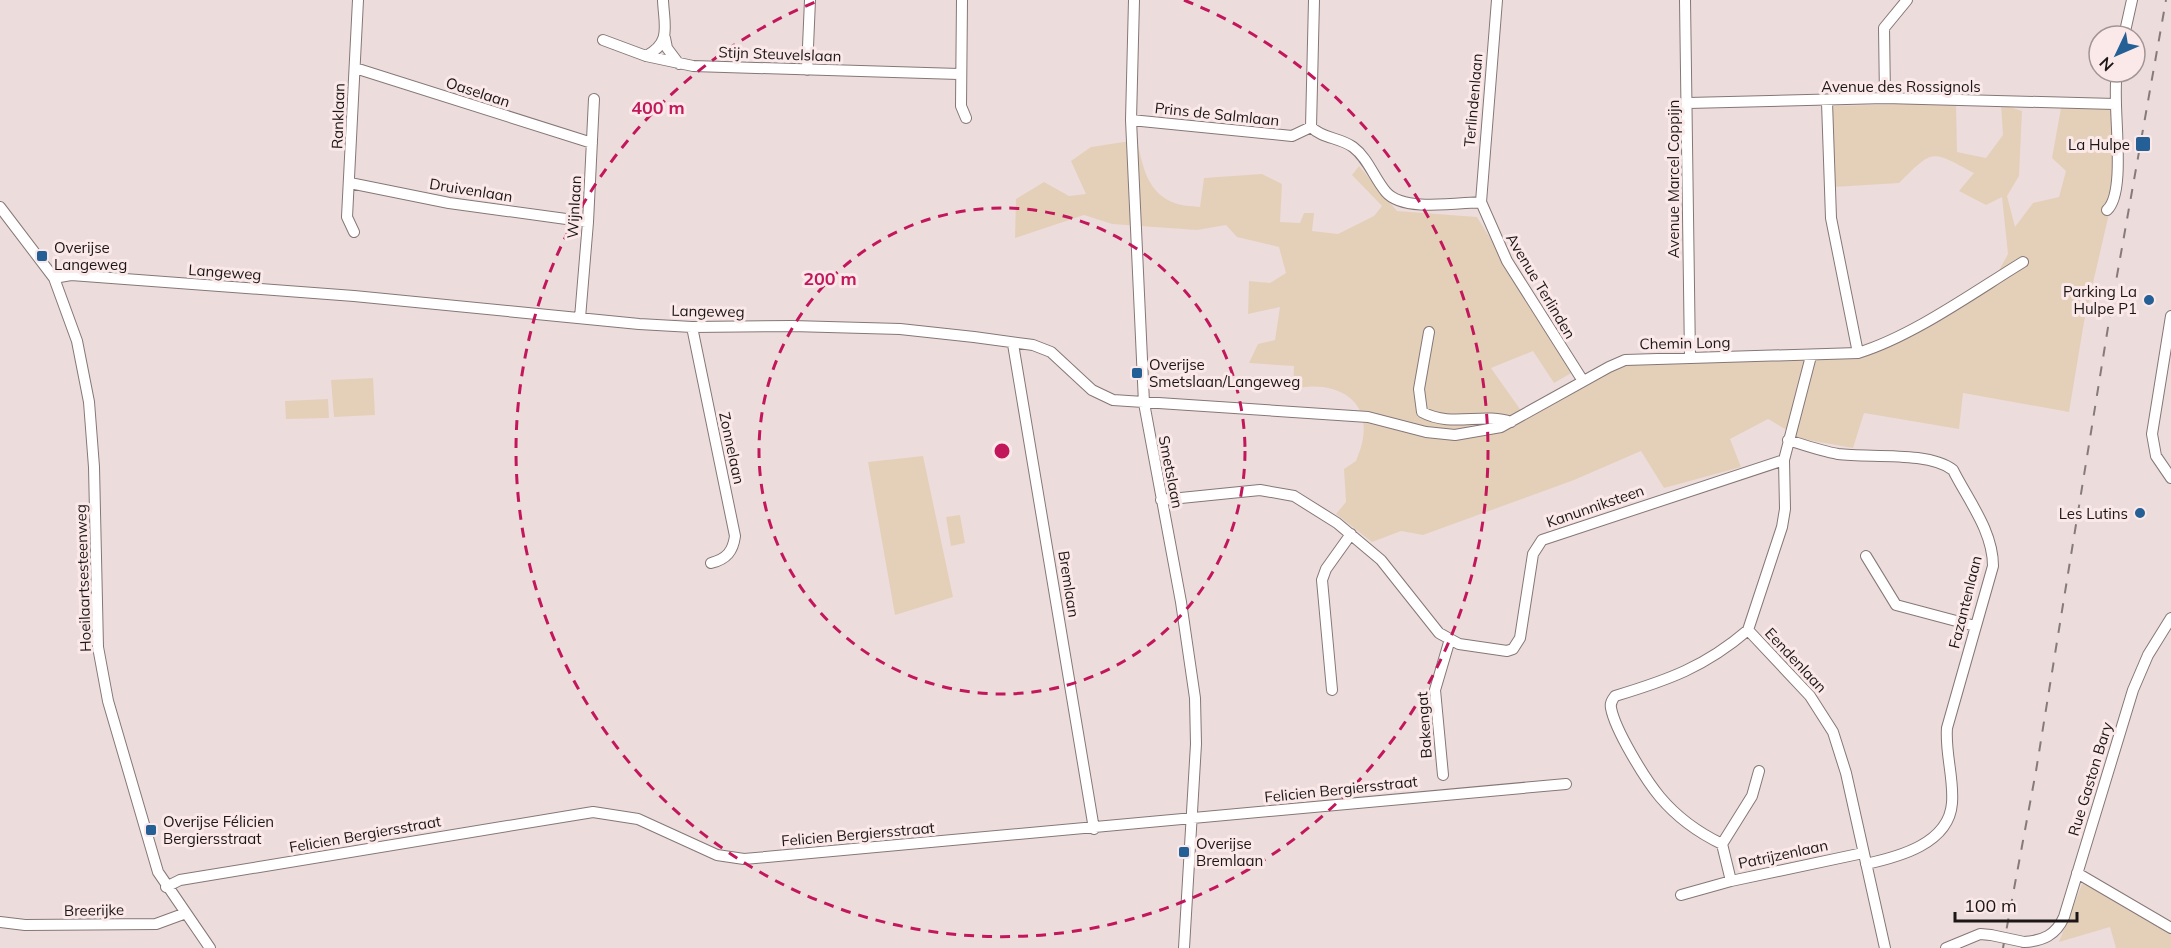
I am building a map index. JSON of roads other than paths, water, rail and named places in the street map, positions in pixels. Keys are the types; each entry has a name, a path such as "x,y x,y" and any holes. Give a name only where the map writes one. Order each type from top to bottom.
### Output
{"street":[{"name":"Ranklaan","path":"354,232 347,217 358,0"},
{"path":"663,0 667,48 679,64"},
{"path":"807,70 810,0"},
{"path":"962,0 960,106 966,118"},
{"name":"Smetslaan","path":"1134,0 1131,120 1144,404 1181,602 1195,698 1196,744 1184,948"},
{"path":"1314,0 1311,127 1319,135 1352,147 1362,155 1386,193 1396,201 1409,204 1481,202"},
{"name":"Terlindenlaan","path":"1481,202 1497,0"},
{"name":"Avenue Marcel Coppijn","path":"1685,0 1690,358"},
{"path":"1885,99 1884,28 1906,0"},
{"path":"2127,24 2132,0"},
{"path":"646,56 661,46 665,38"},
{"name":"Stijn Steuvelslaan","path":"603,40 646,56 679,64 959,74"},
{"name":"Oaselaan","path":"355,68 592,143"},
{"path":"2107,210 2113,203 2118,153 2116,84"},
{"name":"Wijnlaan","path":"580,318 588,222 594,99"},
{"name":"Avenue des Rossignols","path":"1688,103 1827,102 1885,99 2115,104"},
{"path":"1827,102 1831,218 1858,353"},
{"name":"Prins de Salmlaan","path":"1131,120 1292,136 1311,127"},
{"name":"Druivenlaan","path":"350,183 448,203 588,222"},
{"name":"Avenue Terlinden","path":"1481,202 1507,261 1583,381"},
{"name":"Hoeilaartsesteenweg","path":"0,207 54,278 77,341 89,402 94,467 98,647 108,701 153,860 166,887 210,948"},
{"name":"Chemin Long","path":"1344,416 1381,419 1444,434 1480,432 1511,422 1625,360 1858,353 1873,349 1949,308 2023,262"},
{"name":"Langeweg","path":"54,278 71,276 295,292 692,327 792,326 900,329 1033,345 1051,352 1092,390 1104,397 1144,404 1344,416"},
{"path":"2171,316 2152,434 2156,456 2171,478"},
{"name":"Zonnelaan","path":"692,327 735,536 730,552 720,560 711,563"},
{"path":"1429,332 1419,389 1422,411 1456,421 1502,418 1511,422"},
{"name":"Bremlaan","path":"1014,344 1094,829"},
{"name":"Eendenlaan","path":"1811,356 1784,460 1785,499 1782,527 1748,630 1810,696 1833,732 1845,766 1885,948"},
{"name":"Fazantenlaan","path":"1788,440 1838,454 1933,461 1953,470 1989,537 1993,552 1993,566 1947,728 1946,746 1952,799 1950,812 1940,829 1924,844 1900,856 1866,864"},
{"name":"Kanunniksteen","path":"1161,500 1275,491 1312,505 1351,534 1395,575 1430,624 1459,644 1506,651 1518,645 1533,554 1536,547 1547,537 1784,460"},
{"path":"1332,690 1322,580 1326,569 1351,534"},
{"path":"1866,556 1896,605 1976,626"},
{"name":"Rue Gaston Bary","path":"1946,948 1980,934 2036,942 2049,936 2060,926 2133,690 2148,655 2171,618"},
{"name":"Patrijzenlaan","path":"1748,630 1698,667 1670,680 1615,696 1610,707 1619,728 1650,785 1671,808 1710,838 1722,844 1731,881 1863,852"},
{"name":"Bakengat","path":"1443,775 1435,690 1450,639"},
{"path":"1722,844 1752,796 1759,771"},
{"name":"Felicien Bergiersstraat","path":"166,887 180,880 593,813 638,819 717,855 744,859 1094,829 1408,797 1566,784"},
{"path":"2077,873 2171,928"},
{"path":"1681,895 1731,881"},
{"name":"Breerijke","path":"0,921 26,926 156,924 186,913"}],"railway":[{"path":"2003,948 2036,771 2110,315 2166,0"}],"place":[{"name":"La Hulpe","path":"2143,144"},
{"name":"Overijse Langeweg","path":"42,256"},
{"name":"Parking La Hulpe P1","path":"2149,300"},
{"name":"Overijse Smetslaan/Langeweg","path":"1137,373"},
{"name":"Les Lutins","path":"2140,513"},
{"name":"Overijse Félicien Bergiersstraat","path":"151,830"},
{"name":"Overijse Bremlaan","path":"1184,852"}]}
